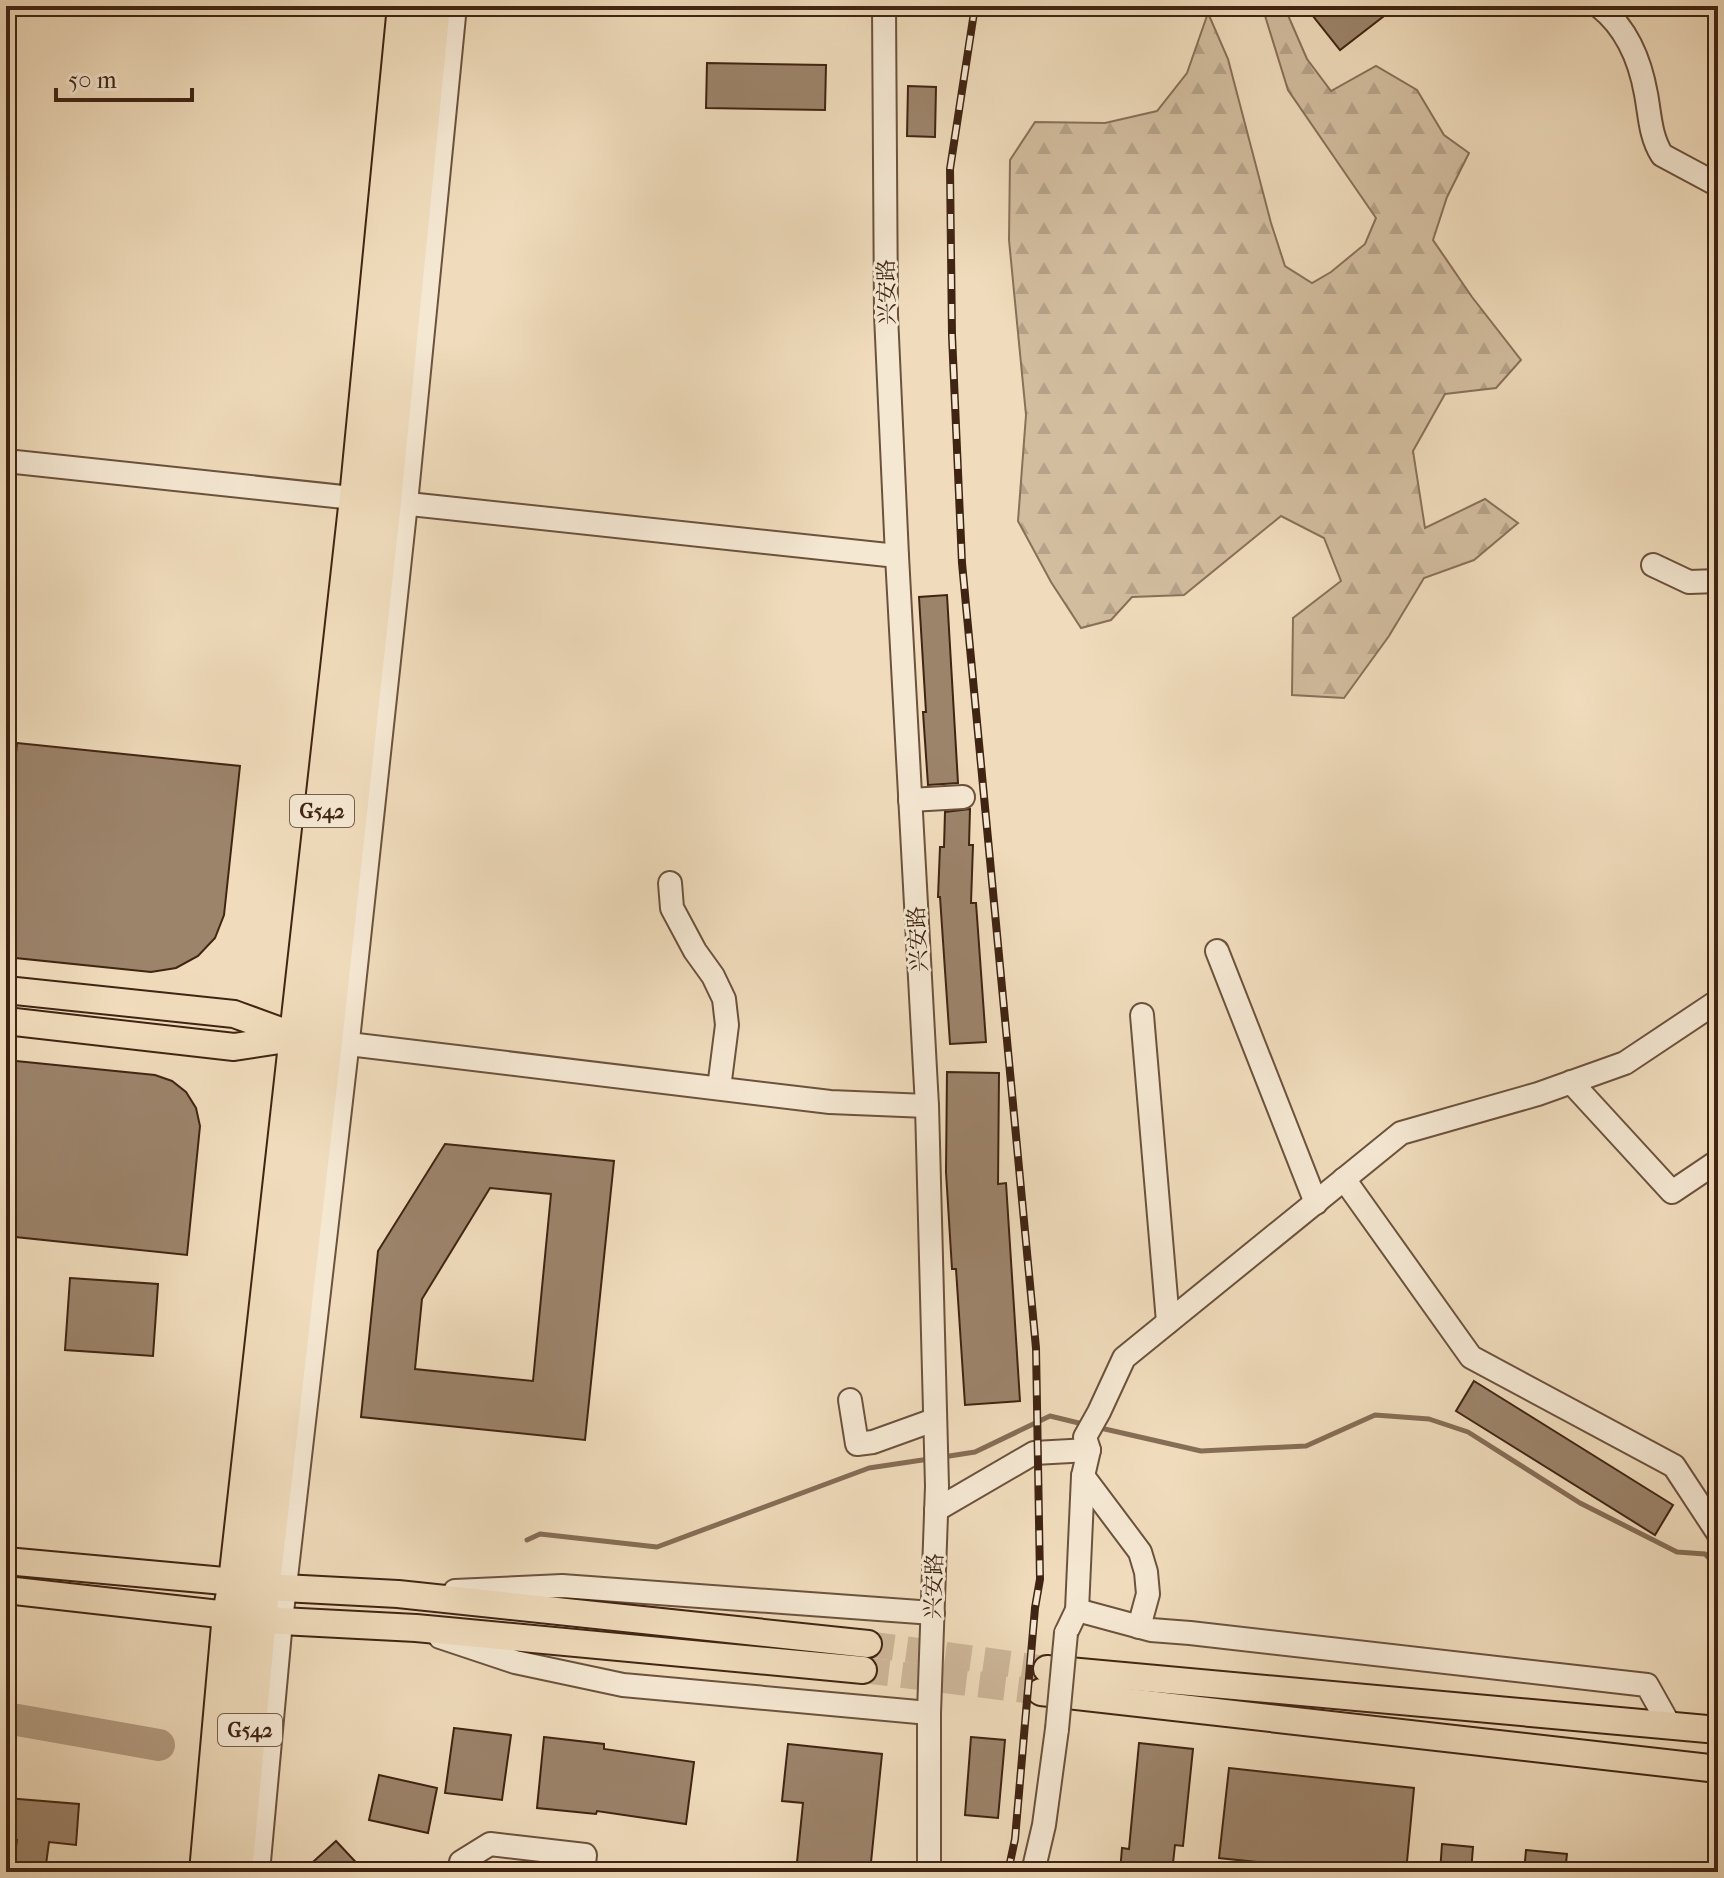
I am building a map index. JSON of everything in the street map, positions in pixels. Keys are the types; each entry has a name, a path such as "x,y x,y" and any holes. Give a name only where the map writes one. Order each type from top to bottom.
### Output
{"highway":[{"name":"G542","path":"382,501 404,6"},
{"name":"G542","path":"236,1872 259,1602 323,1041 434,6"},
{"name":"G542","path":"206,1872 259,1602"}],"main road":[{"path":"6,990 234,1014 323,1041"},
{"path":"6,1021 234,1047 323,1041"},
{"path":"6,1561 416,1628 863,1670"},
{"path":"6,1590 259,1602 398,1594 868,1644"},
{"path":"1718,1730 1044,1680 1718,1769"}],"street":[{"path":"382,501 455,6"},
{"name":"兴安路","path":"884,6 886,315 927,1106 937,1486 929,1713 929,1872"},
{"path":"1599,6 1611,16 1632,45 1645,92 1649,124 1662,155 1718,185"},
{"path":"6,461 897,556"},
{"path":"1653,565 1689,582 1718,581"},
{"path":"910,800 963,797"},
{"path":"670,883 672,908 724,999 727,1025 719,1088"},
{"path":"1217,951 1316,1203"},
{"path":"1033,1872 1044,1825 1066,1633 1077,1610 1083,1476 1090,1435 1124,1358 1401,1133 1625,1063 1718,1001"},
{"path":"1142,1015 1168,1322"},
{"path":"323,1041 830,1102 927,1106"},
{"path":"1571,1082 1672,1192 1718,1161"},
{"path":"1344,1179 1471,1357 1674,1466 1718,1533"},
{"path":"850,1400 857,1444 934,1425"},
{"path":"936,1510 1034,1453 1090,1435"},
{"path":"1083,1476 1140,1552 1148,1594 1139,1627"},
{"path":"398,1594 562,1586 933,1613"},
{"path":"258,1872 259,1602"},
{"path":"1077,1610 1151,1630 1647,1685 1670,1726"},
{"path":"416,1628 515,1662 623,1685 929,1713"},
{"path":"460,1872 461,1862 490,1844 585,1855 583,1872"}],"green space":[{"path":"1262,6 1284,6 1307,59 1331,91 1376,66 1417,90 1444,135 1469,153 1447,197 1433,240 1521,360 1496,388 1445,394 1413,451 1425,528 1485,499 1518,523 1474,560 1424,578 1389,636 1344,698 1292,695 1293,618 1341,581 1324,538 1281,516 1184,595 1132,597 1111,620 1081,628 1051,582 1018,521 1026,415 1009,240 1010,160 1035,122 1105,123 1157,111 1187,73 1208,13 1228,59 1285,266 1312,283 1331,272 1365,244 1376,218 1288,90"}],"building":[{"path":"1305,6 1397,6 1340,50"},
{"path":"707,63 826,65 825,110 706,108"},
{"path":"908,86 936,87 935,137 907,136"},
{"path":"947,595 958,783 928,785 919,597"},
{"path":"17,743 240,766 224,915 215,938 198,956 176,968 151,972 6,957 6,854"},
{"path":"970,809 969,845 973,845 971,903 976,903 986,1042 950,1044 938,897 940,847 944,847 945,812"},
{"path":"6,1060 155,1075 172,1081 186,1092 196,1108 200,1126 187,1255 6,1236"},
{"path":"947,1072 999,1073 998,1184 1006,1183 1020,1401 965,1405 946,1172"},
{"path":"445,1144 614,1161 585,1440 361,1417 378,1251","holes":["490,1188 551,1194 533,1381 415,1369 422,1299"]},
{"path":"70,1278 158,1284 153,1356 65,1350"},
{"path":"1474,1381 1673,1505 1655,1535 1456,1411"},
{"path":"454,1728 511,1735 502,1800 445,1793"},
{"path":"544,1737 604,1744 604,1749 694,1762 686,1824 597,1811 596,1814 537,1808"},
{"path":"971,1737 1005,1740 998,1818 965,1815"},
{"path":"1139,1743 1193,1749 1183,1846 1175,1845 1172,1872 1120,1872 1122,1848 1129,1849"},
{"path":"788,1744 882,1754 870,1872 796,1872 803,1803 782,1801"},
{"path":"1229,1768 1414,1788 1406,1872 1351,1872 1219,1858"},
{"path":"379,1775 437,1788 428,1833 369,1820"},
{"path":"6,1798 79,1804 76,1845 49,1842 45,1872 12,1872 17,1840 6,1839"},
{"path":"336,1841 365,1872 302,1872"},
{"path":"1442,1844 1473,1847 1471,1872 1440,1872"},
{"path":"1526,1850 1567,1854 1565,1872 1524,1872"}],"waterway":[{"path":"1096,1427 1201,1451 1306,1446 1375,1415 1429,1419 1468,1432 1580,1503 1677,1552 1705,1554 1718,1567"},
{"path":"943,1457 975,1452 1050,1416 1087,1425"},
{"path":"527,1540 540,1534 657,1547 869,1468 929,1459"},
{"path":"6,1718 159,1745"}],"tunnel":[{"path":"868,1644 1047,1669"},
{"path":"863,1670 1041,1692"}],"railway":[{"path":"975,6 950,169 952,335 962,563 1036,1348 1040,1579 1015,1839 1008,1872"}]}
